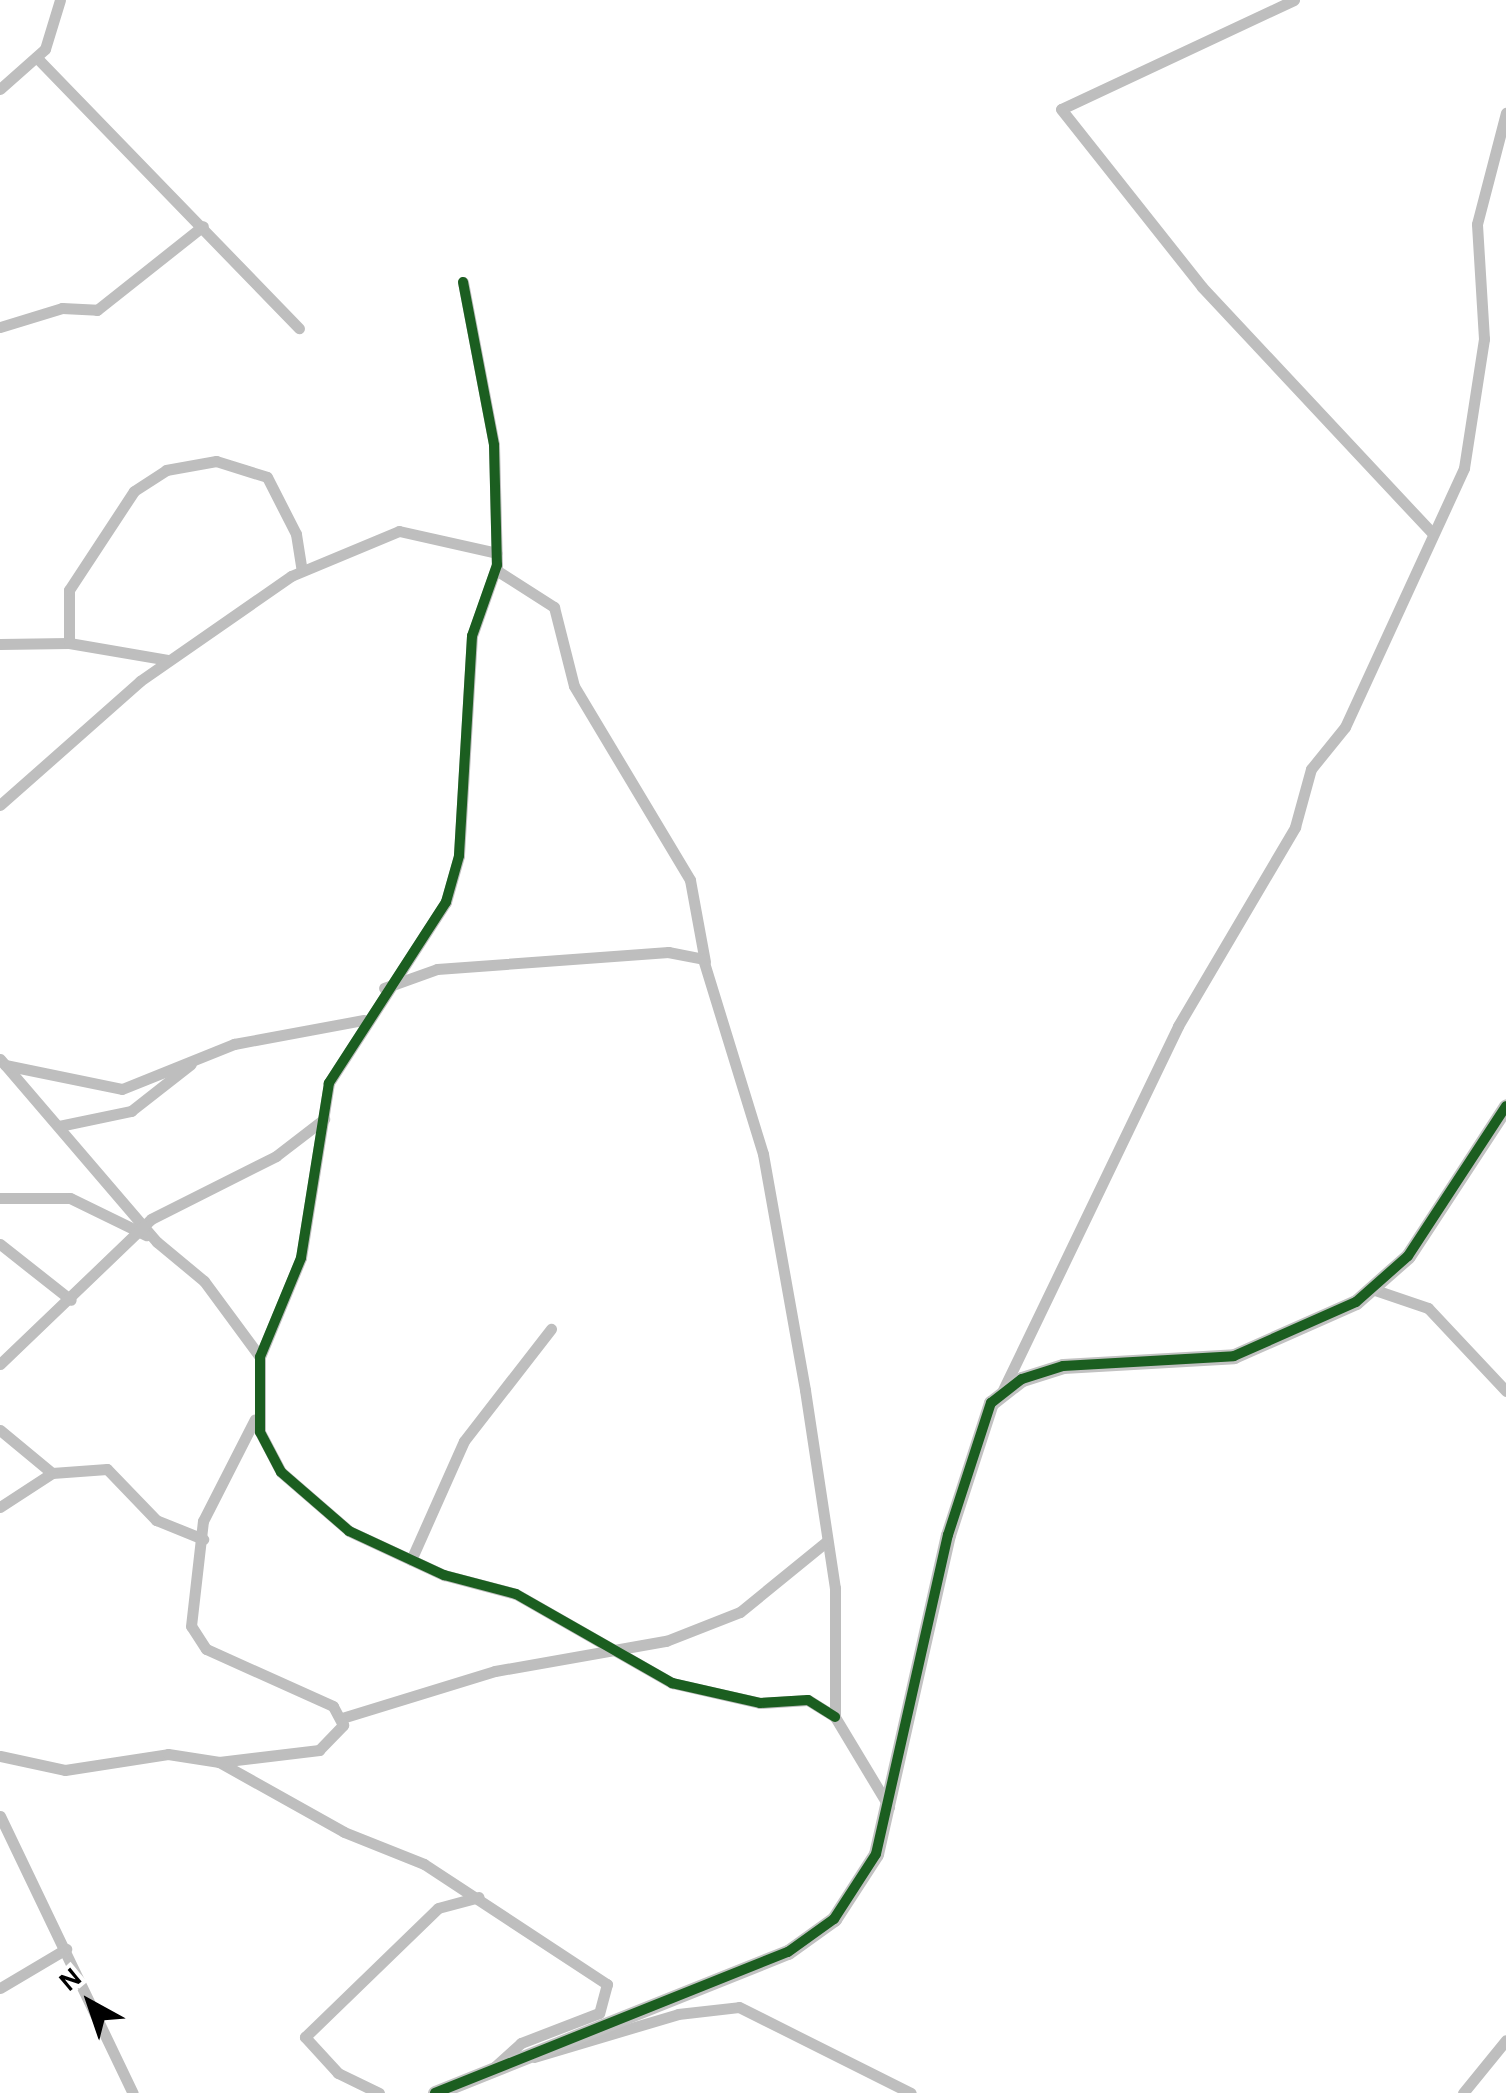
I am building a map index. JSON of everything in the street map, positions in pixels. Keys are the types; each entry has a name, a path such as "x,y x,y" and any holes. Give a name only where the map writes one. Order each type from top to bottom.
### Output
{"street":[{"path":"0,88 38,59 60,0"},
{"path":"1294,0 1060,109 1202,286 1431,532"},
{"path":"38,59 299,328"},
{"path":"529,2058 800,1945 864,1883 889,1806 972,1448 1178,1026 1294,827 1311,769 1345,727 1431,532 1464,468 1479,394 1477,224 1506,113"},
{"path":"0,326 62,308 97,310 202,226"},
{"path":"342,1718 198,1641 188,1610 216,1488 250,1443 260,1358 299,1268 329,1083 364,1020 454,881 470,762 472,636 496,570 497,553 494,445 462,282"},
{"path":"69,643 69,590 134,491 166,470 216,460 268,477 296,534 302,571"},
{"path":"0,805 168,660 302,571 400,531 497,553"},
{"path":"496,570 554,607 574,686 690,880 704,962 762,1154 827,1541 835,1717 889,1806"},
{"path":"0,644 69,643 168,660"},
{"path":"384,988 437,970 668,952 704,962"},
{"path":"2,1062 114,1090 251,1039 364,1020"},
{"path":"59,1126 131,1112 196,1061"},
{"path":"2,1062 142,1228 204,1281 260,1358"},
{"path":"1003,1390 1063,1366 1234,1356 1375,1290 1408,1256 1506,1106"},
{"path":"0,1364 142,1228 276,1156 324,1119"},
{"path":"0,1198 70,1198 142,1228"},
{"path":"0,1244 71,1300"},
{"path":"1375,1290 1428,1308 1506,1391"},
{"path":"411,1560 473,1427 550,1329"},
{"path":"256,1405 268,1452 304,1496 349,1531 411,1560 516,1594 688,1688 760,1703 800,1698 835,1717"},
{"path":"0,1430 52,1473"},
{"path":"0,1507 52,1473 107,1470 156,1520 203,1539"},
{"path":"0,1756 66,1770 168,1754 218,1762 319,1750 342,1718 496,1671 620,1652 730,1617 827,1541"},
{"path":"218,1762 479,1896 583,1961 612,1992 599,2013 521,2043 488,2072"},
{"path":"0,1819 133,2093"},
{"path":"379,2093 311,2052 305,2037 442,1906 479,1896"},
{"path":"0,1988 66,1949"},
{"path":"434,2093 529,2058 678,2014 739,2007 910,2093"},
{"path":"1463,2093 1506,2040"}],"cycle path":[{"path":"463,282 494,445 497,565 472,636 459,856 446,902 329,1083 301,1258 260,1357 260,1432 281,1472 349,1531 444,1575 516,1594 672,1683 760,1703 808,1700 835,1717"},
{"path":"435,2093 788,1952 834,1919 876,1854 948,1535 991,1403 1022,1379 1063,1366 1234,1356 1356,1302 1408,1256 1506,1106"}]}
